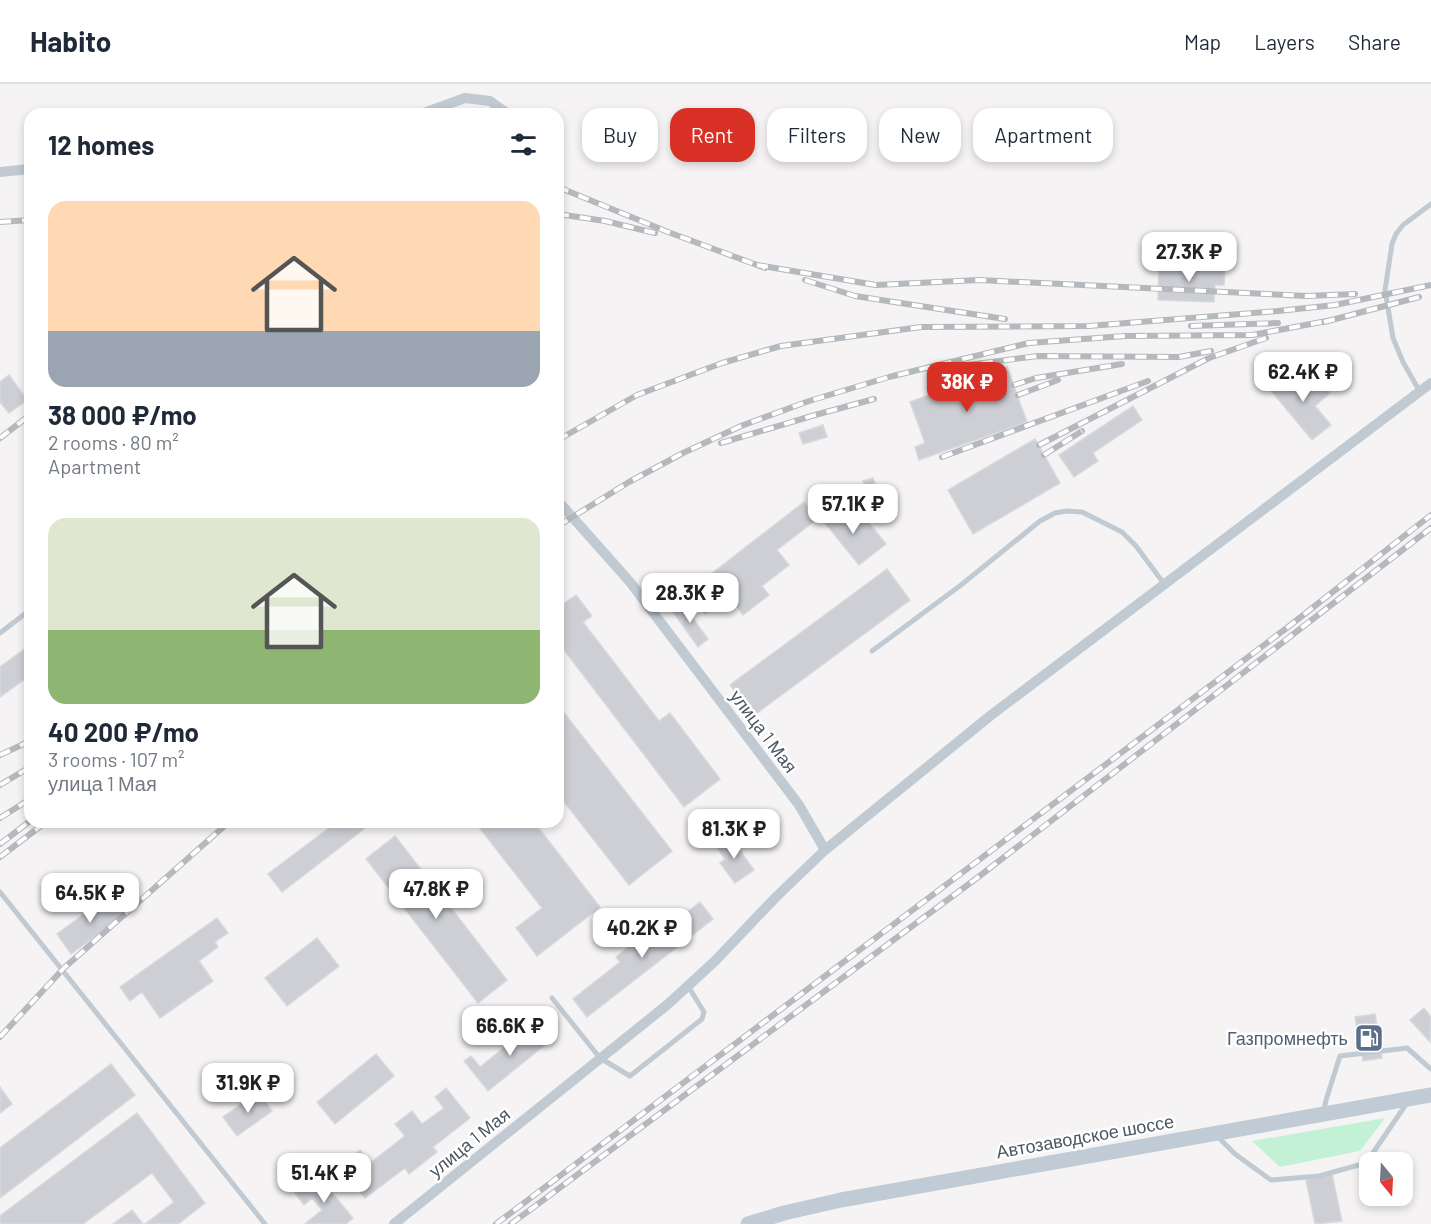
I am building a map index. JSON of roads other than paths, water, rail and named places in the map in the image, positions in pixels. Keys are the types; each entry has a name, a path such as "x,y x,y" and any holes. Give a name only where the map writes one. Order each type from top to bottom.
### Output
{"main road":[{"name":"Автозаводское шоссе","path":"748,1224 841,1200 1431,1095"}],"street":[{"path":"438,108 465,98 490,101 500,108"},
{"path":"0,172 24,170"},
{"path":"825,849 990,716 1431,383"},
{"name":"улица 1 Мая","path":"394,1224 688,986 825,849 799,804 638,591 564,508"}],"lane":[{"path":"1420,392 1393,338 1385,290 1392,244 1396,234 1403,225 1431,204"},
{"path":"872,651 961,585 1040,521 1055,513 1082,512 1122,532 1136,546 1165,585"},
{"path":"0,633 24,615"},
{"path":"0,892 265,1224"},
{"path":"552,998 600,1058 630,1076 702,1019 704,1012 688,986"},
{"path":"1323,1113 1340,1056 1407,1048 1431,1069"},
{"path":"1214,1133 1235,1154 1271,1180 1319,1176 1366,1163 1411,1098"}],"railway":[{"path":"564,189 765,268"},
{"path":"564,215 605,221 655,233"},
{"path":"0,222 24,220"},
{"path":"757,265 876,285 979,280 1307,296 1355,294"},
{"path":"805,280 855,296 1005,319"},
{"path":"564,437 637,395 722,363 781,346 921,327 1089,326 1278,311 1335,305 1431,285"},
{"path":"1324,322 1419,297"},
{"path":"564,522 629,482 741,426 809,401 889,377 1029,343 1125,336 1252,335 1332,320"},
{"path":"1191,326 1278,323"},
{"path":"1039,445 1209,358 1266,338"},
{"path":"960,366 1038,356 1179,357 1211,351"},
{"path":"1014,385 1036,378 1122,364"},
{"path":"1018,395 1058,380"},
{"path":"942,457 1148,381"},
{"path":"721,443 874,399"},
{"path":"0,438 24,420"},
{"path":"1044,455 1082,431"},
{"path":"496,1224 1288,627 1431,515"},
{"path":"511,1224 977,878 1431,528"},
{"path":"0,755 24,744"},
{"path":"0,785 24,771"},
{"path":"0,818 24,803"},
{"path":"0,844 24,826"},
{"path":"0,857 38,828"},
{"path":"0,1037 64,968 222,828"}],"place":[{"name":"Газпромнефть","path":"1369,1038"}]}
